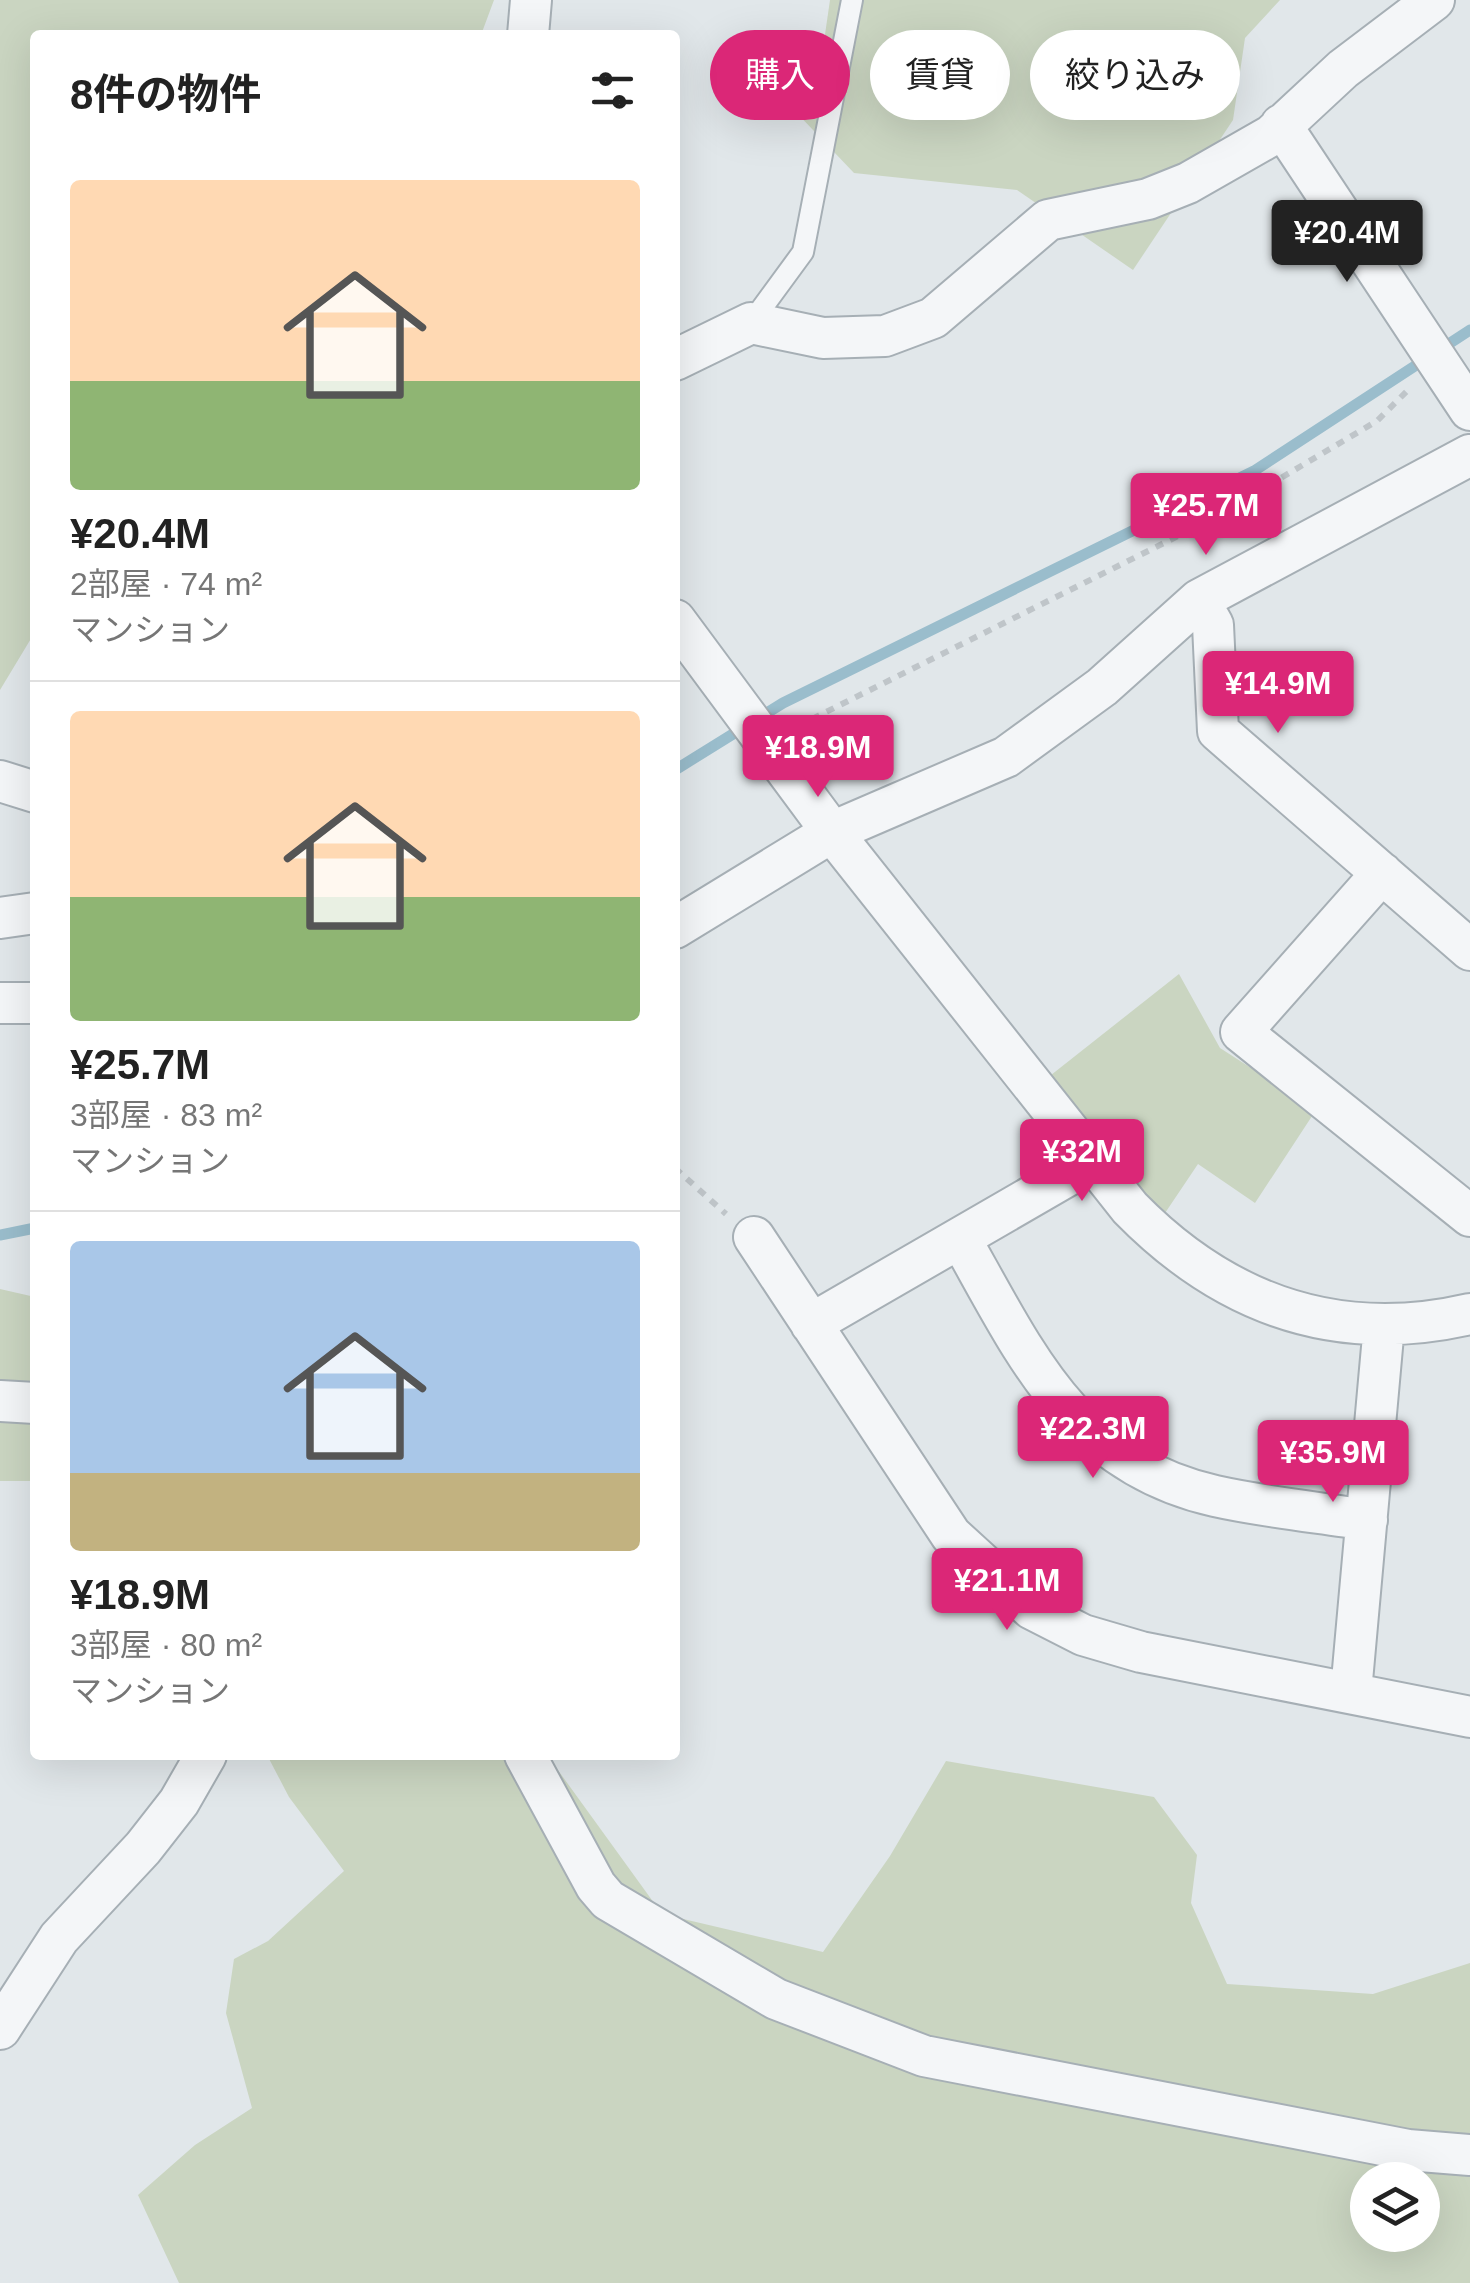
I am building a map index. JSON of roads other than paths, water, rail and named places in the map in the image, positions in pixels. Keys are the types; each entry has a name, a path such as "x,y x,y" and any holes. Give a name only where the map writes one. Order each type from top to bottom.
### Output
{"street":[{"path":"528,30 531,0"},
{"path":"680,358 750,323 823,338 885,336 933,318 1048,220 1148,199 1188,183 1281,125 1343,68 1434,0"},
{"path":"1281,125 1440,359 1470,410"},
{"path":"680,925 832,832 1006,757 1102,687 1199,600 1470,455"},
{"path":"1199,600 1212,625 1218,730 1470,950"},
{"path":"680,627 832,832 1093,1161 1167,1246 1209,1277 1266,1302 1320,1318 1384,1325 1470,1314"},
{"path":"0,781 30,790"},
{"path":"1382,873 1241,1032 1470,1216"},
{"path":"0,918 30,913"},
{"path":"0,1003 30,1002"},
{"path":"811,1324 1093,1161"},
{"path":"754,1237 950,1535 1032,1609 1083,1636 1141,1652 1470,1717"},
{"path":"960,1238 1030,1363 1088,1434 1122,1459 1167,1482 1214,1496 1367,1520"},
{"path":"1351,1692 1384,1325"},
{"path":"0,1401 30,1403"},
{"path":"0,2030 59,1938 143,1848 179,1802 203,1760"},
{"path":"528,1760 608,1900 776,1999 924,2056 1408,2150 1470,2155"}],"lane":[{"path":"750,323 803,252 852,0"}],"waterway":[{"path":"680,767 783,703 1254,471 1470,330"},
{"path":"0,1235 30,1229"}]}
